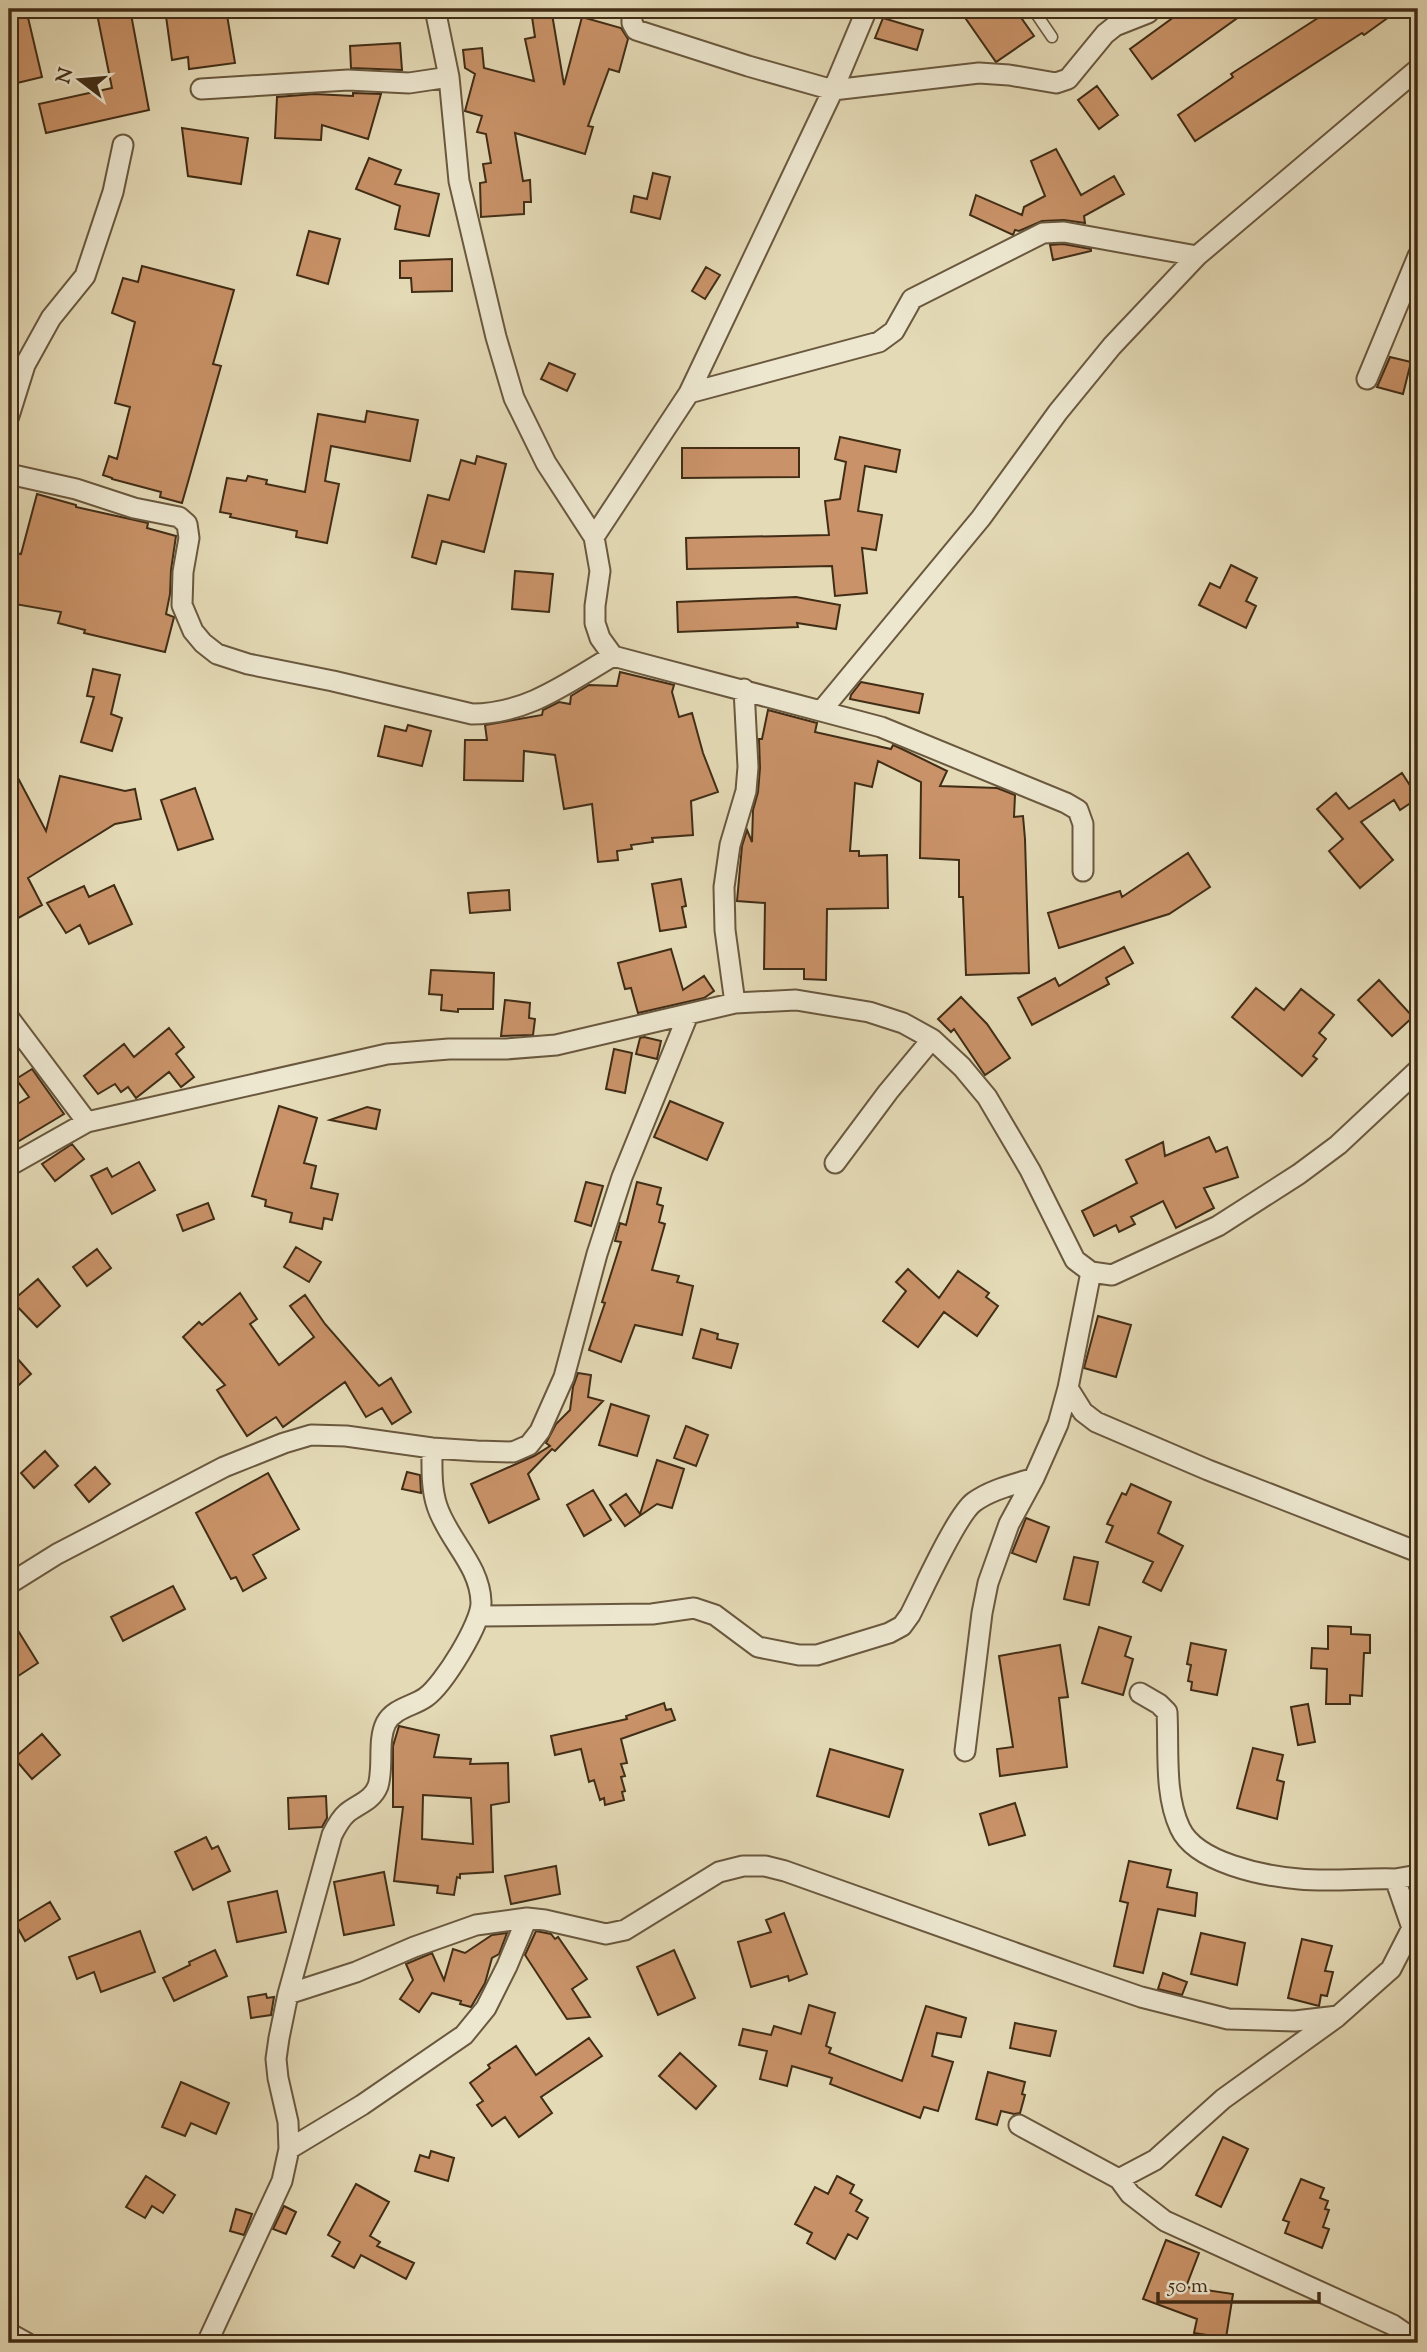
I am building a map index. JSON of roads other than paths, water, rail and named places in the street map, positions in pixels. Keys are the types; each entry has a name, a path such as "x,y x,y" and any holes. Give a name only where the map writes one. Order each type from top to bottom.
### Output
{"street":[{"path":"435,9 449,77 459,181 496,337 514,398 546,463 594,537 600,570 595,623 600,638 613,656 881,727 1066,803 1078,810 1083,824 1083,872"},
{"path":"632,9 632,23 636,30 833,90 979,74 1009,75 1056,83 1069,79 1105,34 1115,26 1148,13"},
{"path":"594,537 688,393 833,90 867,9"},
{"path":"822,710 982,518 1058,412 1112,346 1197,256 1418,69"},
{"path":"201,89 348,80 409,83 449,77"},
{"path":"9,416 25,365 51,318 85,276 113,192 123,145"},
{"path":"688,393 878,342 894,331 912,299 1043,233 1064,232 1197,256"},
{"path":"1367,379 1418,256"},
{"path":"9,474 76,489 134,508 179,517 187,524 189,538 183,572 182,605 193,631 202,643 217,654 248,664 334,681 472,714 491,714 537,700 613,656"},
{"path":"736,1003 725,930 724,887 730,845 746,792 748,767 744,690"},
{"path":"9,1166 87,1122 387,1054 556,1045 736,1003 796,1000 869,1012 902,1023 932,1039 962,1066 987,1097 1030,1170 1075,1260 1091,1272 1112,1275 1218,1226 1299,1174 1338,1145 1418,1070"},
{"path":"9,1584 57,1555 224,1467 312,1435 346,1436 432,1448 513,1451 529,1445 540,1431 564,1377 597,1254 622,1177 688,1015"},
{"path":"9,1018 87,1122"},
{"path":"835,1163 888,1091 932,1039"},
{"path":"965,1751 988,1583 1009,1524 1034,1478 1058,1423 1068,1388 1091,1272"},
{"path":"1068,1388 1083,1412 1096,1422 1208,1470 1418,1552"},
{"path":"207,2343 282,2181 289,2149 288,2122 276,2059 288,1994 332,1835 347,1813 369,1799 377,1787 387,1721 394,1713 427,1697 453,1665 479,1616 481,1601 473,1569 437,1509 433,1489 432,1448"},
{"path":"479,1616 652,1614 694,1608 715,1615 758,1647 799,1655 817,1655 889,1633 902,1626 957,1524 971,1504 992,1491 1034,1478"},
{"path":"1140,1693 1160,1704 1167,1712 1172,1803 1181,1831 1200,1852 1226,1865 1299,1879 1395,1879 1418,1875"},
{"path":"288,1994 356,1972 476,1925 527,1918 606,1934 625,1930 719,1872 743,1866 765,1866 1141,1997 1227,2019 1294,2021 1338,2017"},
{"path":"1119,2179 1133,2169 1155,2160 1223,2099 1338,2017 1391,1969 1416,1932 1395,1879"},
{"path":"289,2149 362,2105 464,2035 486,2008 508,1966 527,1918"},
{"path":"1019,2125 1119,2179 1130,2194 1165,2221 1393,2325 1418,2342"},
{"path":"9,2333 27,2343"}],"lane":[{"path":"1033,9 1052,37"}]}
